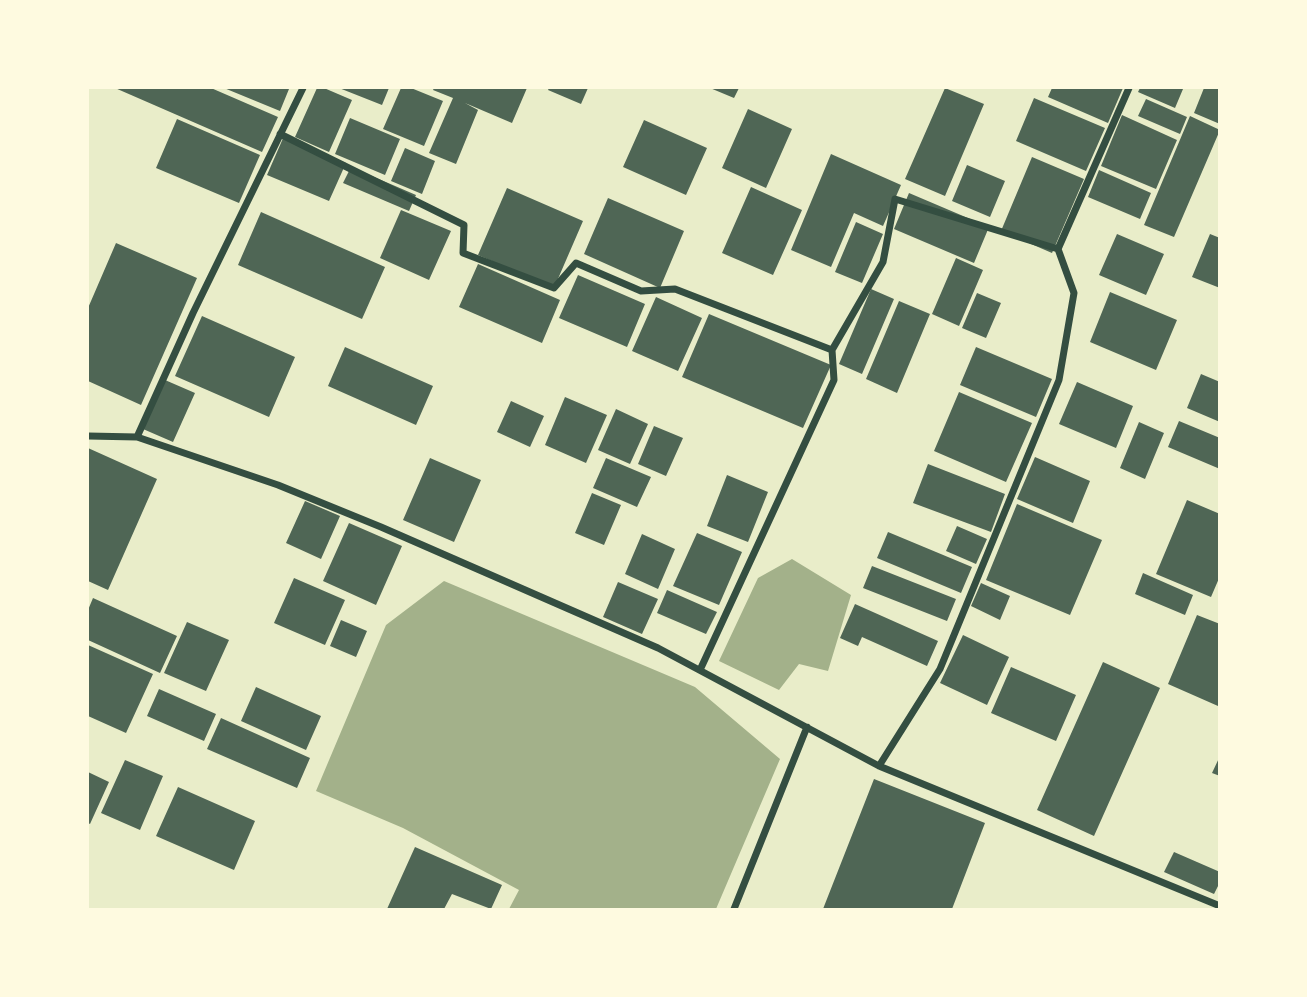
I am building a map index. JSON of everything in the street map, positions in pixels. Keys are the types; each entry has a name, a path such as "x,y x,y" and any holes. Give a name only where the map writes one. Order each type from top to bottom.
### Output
{"street":[{"path":"137,437 193,313 303,88"},
{"path":"880,766 940,669 1059,380 1074,293 1058,249 1129,88"},
{"path":"280,134 464,225 463,253 554,288 576,263 641,290 675,289 832,350"},
{"path":"700,670 834,380 832,350 883,262 895,199 1058,249"},
{"path":"88,436 137,437 278,485 382,527 658,648 880,766 1220,906"},
{"path":"734,909 807,727"}],"shaded area":[{"path":"792,559 851,595 828,671 799,664 779,690 719,661 758,578"},
{"path":"444,581 695,687 780,759 716,909 509,909 519,890 403,828 316,791 386,625"}],"building":[{"path":"115,88 211,88 278,117 262,152"},
{"path":"224,88 287,88 289,89 280,111"},
{"path":"317,88 324,88 352,100 329,152 295,137"},
{"path":"339,88 389,88 382,105"},
{"path":"401,88 411,88 443,101 424,146 383,129"},
{"path":"527,88 512,123 465,103 478,110 456,164 429,153 453,98 433,90"},
{"path":"588,88 581,104 548,90"},
{"path":"710,88 739,88 734,98"},
{"path":"945,88 984,104 945,196 905,179"},
{"path":"1052,88 1123,88 1108,123 1048,97"},
{"path":"1140,88 1183,89 1175,108 1138,92"},
{"path":"1204,88 1220,88 1220,124 1194,113"},
{"path":"1034,98 1105,128 1086,171 1016,141"},
{"path":"1146,99 1187,117 1180,134 1138,116"},
{"path":"748,109 792,129 766,188 722,168"},
{"path":"1122,115 1177,140 1156,189 1101,166"},
{"path":"1190,116 1220,130 1174,237 1144,225"},
{"path":"350,118 400,139 385,175 335,154"},
{"path":"177,119 260,155 239,203 156,168"},
{"path":"644,120 707,148 686,195 623,167"},
{"path":"284,136 346,163 329,201 267,175"},
{"path":"405,148 435,161 422,194 391,181"},
{"path":"831,154 901,185 883,226 854,213 831,267 791,250"},
{"path":"1032,157 1084,179 1052,253 1001,231"},
{"path":"967,165 1005,181 990,217 952,201"},
{"path":"351,167 416,195 409,211 343,183"},
{"path":"1099,170 1151,193 1140,219 1088,197"},
{"path":"751,187 802,210 773,275 722,253"},
{"path":"507,188 583,221 554,288 478,255"},
{"path":"909,193 989,227 974,263 894,229"},
{"path":"608,198 684,231 660,288 584,254"},
{"path":"401,210 451,231 429,280 380,258"},
{"path":"261,212 385,267 362,319 238,265"},
{"path":"856,222 883,234 862,283 835,272"},
{"path":"1117,234 1164,254 1146,295 1099,275"},
{"path":"1210,234 1220,238 1220,288 1192,277"},
{"path":"116,243 197,278 141,405 88,381 88,308"},
{"path":"956,258 983,270 959,326 932,314"},
{"path":"478,264 560,300 542,343 459,307"},
{"path":"578,275 645,304 627,347 559,318"},
{"path":"871,289 894,299 862,374 839,364"},
{"path":"1110,292 1177,320 1156,370 1090,342"},
{"path":"977,293 1001,303 986,338 962,328"},
{"path":"656,297 702,318 678,371 632,351"},
{"path":"899,301 930,314 897,393 866,379"},
{"path":"709,314 831,365 803,428 682,377"},
{"path":"202,316 295,357 269,417 175,376"},
{"path":"345,347 433,386 416,425 328,386"},
{"path":"976,347 1052,379 1036,417 960,385"},
{"path":"1201,374 1220,382 1220,422 1187,408"},
{"path":"165,380 195,393 173,442 143,429"},
{"path":"1077,382 1133,406 1116,448 1059,424"},
{"path":"959,392 1032,423 1006,482 934,451"},
{"path":"565,397 607,415 586,463 545,445"},
{"path":"511,401 544,416 530,447 497,432"},
{"path":"616,409 648,424 630,464 598,450"},
{"path":"1179,421 1220,438 1220,469 1168,447"},
{"path":"1139,422 1164,433 1145,479 1120,468"},
{"path":"654,426 683,438 666,476 638,464"},
{"path":"88,448 157,479 108,590 88,581"},
{"path":"1035,457 1090,481 1073,523 1017,499"},
{"path":"430,458 481,480 454,542 403,520"},
{"path":"606,458 651,477 637,507 593,488"},
{"path":"928,464 1005,494 991,532 913,503"},
{"path":"727,475 768,492 748,542 707,526"},
{"path":"592,493 621,505 604,545 575,533"},
{"path":"1187,500 1220,514 1220,576 1211,597 1156,574"},
{"path":"305,501 340,516 321,559 286,543"},
{"path":"1017,504 1102,540 1070,615 986,580"},
{"path":"349,523 402,546 376,605 323,581"},
{"path":"957,526 987,539 976,564 946,551"},
{"path":"888,532 972,567 961,593 877,558"},
{"path":"697,533 742,552 719,605 673,586"},
{"path":"642,534 675,549 658,589 625,574"},
{"path":"872,566 956,599 947,621 863,588"},
{"path":"1143,573 1193,595 1185,615 1135,594"},
{"path":"294,578 345,600 325,645 274,623"},
{"path":"618,582 658,599 642,634 603,617"},
{"path":"981,583 1010,596 1000,620 971,606"},
{"path":"667,590 717,612 706,634 657,613"},
{"path":"93,598 177,636 160,673 88,640 88,610"},
{"path":"855,604 938,641 927,666 862,637 858,646 840,638"},
{"path":"1197,615 1220,624 1218,706 1168,684"},
{"path":"341,620 367,631 356,657 330,646"},
{"path":"187,622 229,640 206,691 164,673"},
{"path":"963,635 1009,657 987,705 940,683"},
{"path":"88,645 153,674 126,733 88,716"},
{"path":"1103,662 1160,688 1094,836 1037,810"},
{"path":"1011,667 1076,695 1056,741 991,713"},
{"path":"256,687 321,716 306,750 241,721"},
{"path":"159,689 216,714 204,741 147,716"},
{"path":"221,718 310,758 297,788 207,749"},
{"path":"1220,756 1220,776 1212,773"},
{"path":"125,760 163,776 140,830 101,813"},
{"path":"88,772 109,782 90,824 88,823"},
{"path":"874,779 985,823 952,909 823,909"},
{"path":"178,787 255,821 234,870 156,836"},
{"path":"415,847 502,885 491,909 452,894 444,909 387,909"},
{"path":"1174,852 1220,872 1220,882 1214,894 1164,872"}]}
